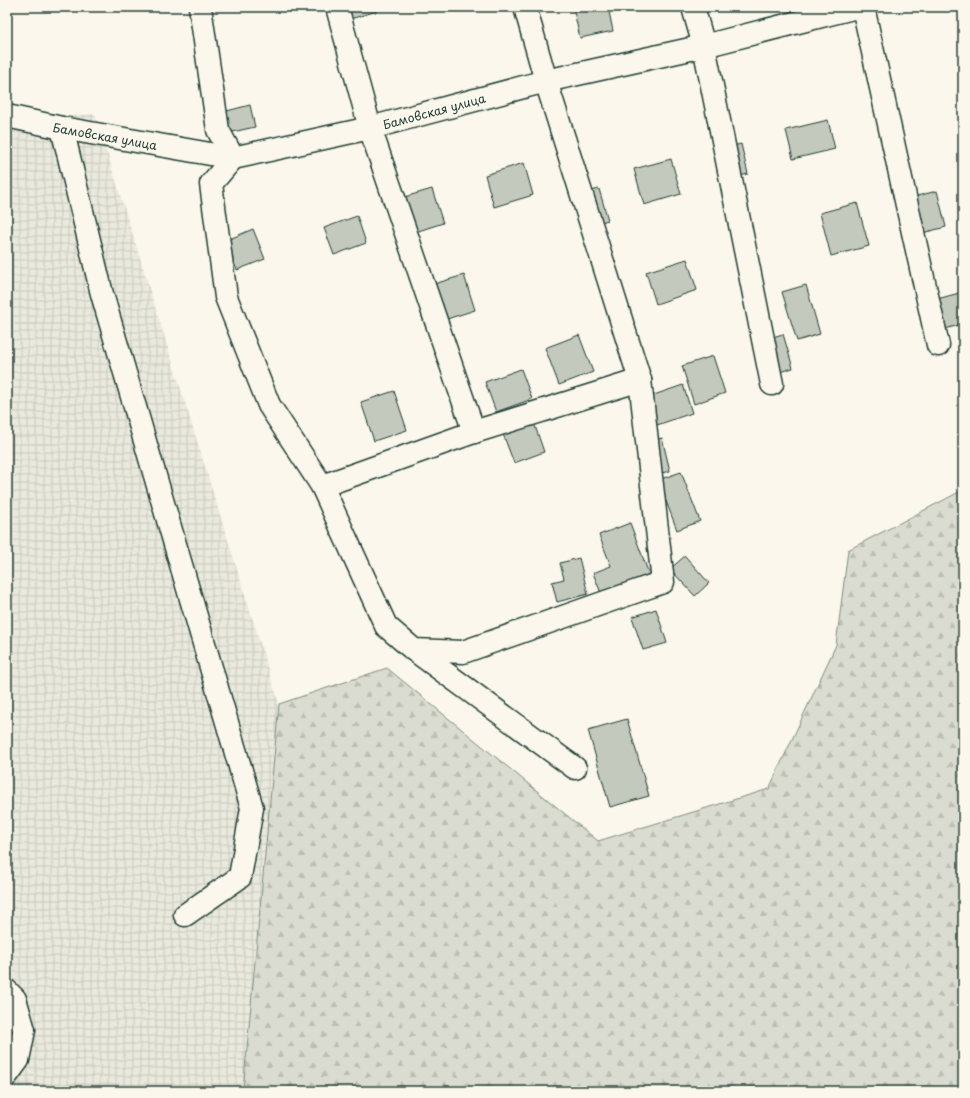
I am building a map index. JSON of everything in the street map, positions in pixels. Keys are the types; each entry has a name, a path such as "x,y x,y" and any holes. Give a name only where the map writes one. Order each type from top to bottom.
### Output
{"street":[{"path":"200,7 218,130 233,158 211,184 226,297 269,404 322,486 386,626 414,650 576,768"},
{"path":"337,7 370,128 474,432"},
{"path":"414,650 463,652 663,582 640,380 546,81 525,7"},
{"path":"693,7 704,46 772,384"},
{"name":"Бамовская улица","path":"7,116 62,128 233,158 370,128 546,81 704,46 857,7"},
{"path":"864,7 938,345"},
{"path":"62,128 102,294 252,808 240,877 186,915"},
{"path":"322,486 474,432 640,380"},
{"path":"7,992 15,999 24,1030 18,1060 7,1075"}],"shaded area":[{"path":"95,114 279,704 243,1091 7,1091 7,122"}],"green space":[{"path":"963,490 963,1091 243,1091 279,704 387,668 598,841 769,789 836,645 848,550"}],"building":[{"path":"332,7 376,7 377,11 337,23"},
{"path":"573,7 608,7 613,31 580,38"},
{"path":"250,105 255,127 228,133 223,112"},
{"path":"828,120 835,149 793,159 786,130"},
{"path":"741,144 748,174 724,180 717,150"},
{"path":"671,159 681,194 644,205 634,169"},
{"path":"524,163 533,195 494,207 485,175"},
{"path":"432,189 443,223 403,236 391,201"},
{"path":"599,189 608,220 585,227 576,195"},
{"path":"937,191 946,227 910,236 901,200"},
{"path":"857,203 869,246 831,256 820,213"},
{"path":"357,216 366,243 334,255 324,228"},
{"path":"253,229 265,259 237,270 225,241"},
{"path":"687,259 697,290 656,304 646,272"},
{"path":"464,275 475,310 425,326 414,290"},
{"path":"806,285 820,334 797,341 782,292"},
{"path":"963,292 963,324 934,332 926,302"},
{"path":"783,334 793,368 762,377 752,343"},
{"path":"579,335 593,372 559,385 545,348"},
{"path":"713,356 725,393 694,404 682,366"},
{"path":"521,369 532,399 496,412 485,382"},
{"path":"683,385 692,413 657,425 648,397"},
{"path":"394,391 407,430 374,441 361,402"},
{"path":"534,423 544,452 514,463 503,434"},
{"path":"662,438 670,471 645,477 637,444"},
{"path":"681,472 700,521 677,530 658,480"},
{"path":"630,523 649,574 601,593 593,573 611,566 599,535"},
{"path":"685,556 709,583 695,596 670,569"},
{"path":"579,558 588,594 557,602 552,582 564,579 560,563"},
{"path":"656,609 667,643 643,650 632,617"},
{"path":"627,719 649,796 610,807 588,730"}]}
